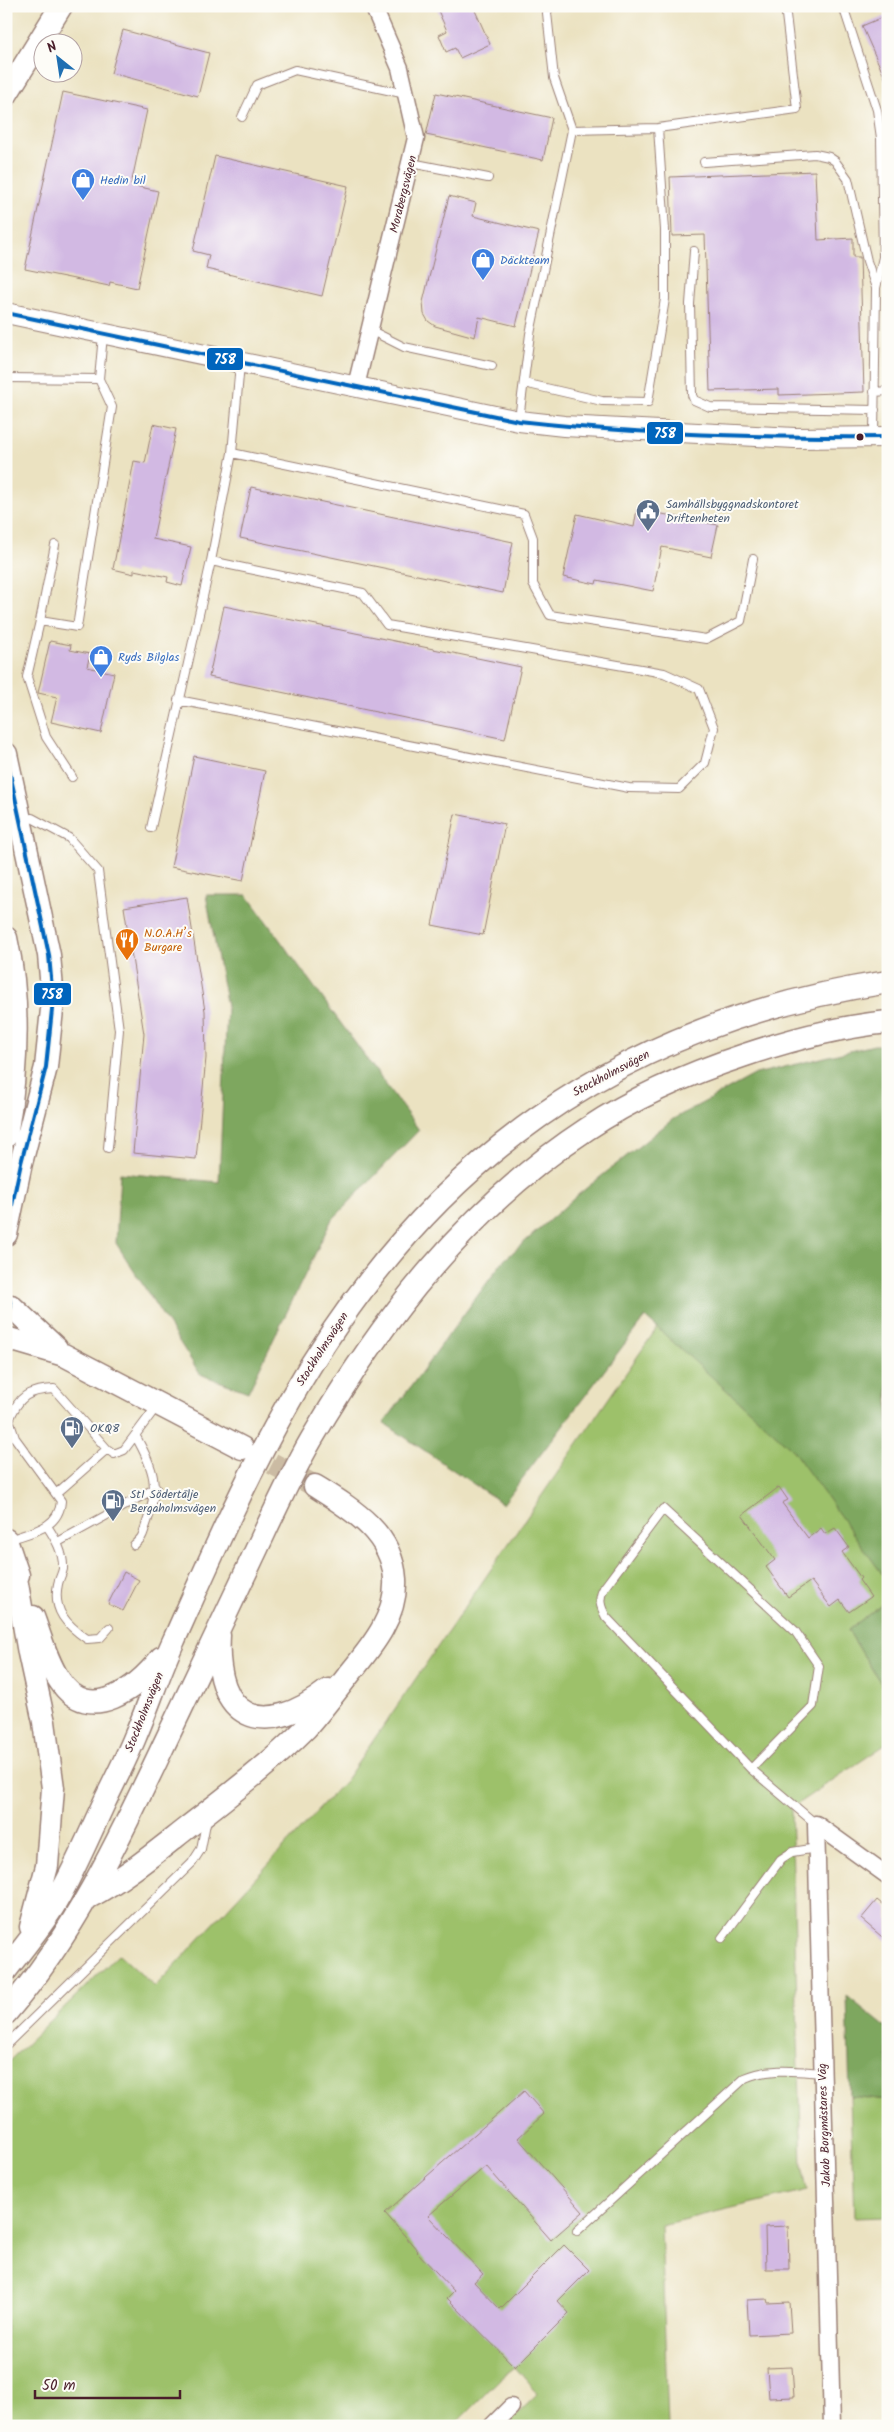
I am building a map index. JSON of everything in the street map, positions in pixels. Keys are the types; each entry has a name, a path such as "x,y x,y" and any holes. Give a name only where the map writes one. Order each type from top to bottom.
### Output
{"main road":[{"path":"6,96 61,6"},
{"path":"6,754 13,821 49,955 53,1000 46,1067 21,1163 6,1234"},
{"path":"6,938 10,953 16,1030 15,1082 6,1136"},
{"name":"Stockholmsvägen","path":"6,1970 54,1906 76,1864 135,1738 171,1645 250,1476 290,1400 348,1309 380,1266 418,1221 458,1181 508,1138 554,1104 601,1077 694,1031 747,1013 849,988 888,982"},
{"path":"6,2013 40,1972 89,1897 220,1628 274,1512 310,1442 368,1349 427,1272 464,1232 502,1196 547,1158 588,1128 676,1081 775,1046 852,1026 888,1022"},
{"path":"8,1306 64,1355"},
{"path":"6,1338 64,1355 242,1448"},
{"path":"89,1897 129,1873 209,1811 286,1747 326,1705 372,1646 386,1623 394,1599 395,1579 391,1560 376,1532 347,1506 315,1486"},
{"path":"9,1547 53,1668 61,1682 72,1693 83,1698 98,1701 111,1699 138,1682 171,1645"},
{"path":"9,1547 30,1662 44,1722 53,1788 48,1866 24,1947"},
{"path":"220,1628 218,1655 223,1686 239,1708 250,1715 264,1718 279,1717 296,1712 351,1673"}],"street":[{"name":"Morabergsvägen","path":"356,386 416,138 400,68 372,6"},
{"path":"7,314 519,421 564,426 795,438 881,438"},
{"path":"816,1824 888,1876"},
{"name":"Jakob Borgmästares Väg","path":"816,1824 832,2426"},
{"path":"492,2426 512,2407"}],"lane":[{"path":"519,421 530,334 572,130 554,78 547,13 549,6"},
{"path":"572,130 658,128 796,109 785,6"},
{"path":"843,6 877,110 881,138 883,257 876,288 874,392 875,410 881,438"},
{"path":"242,117 257,86 295,70 406,94"},
{"path":"524,383 602,401 648,402 665,299 665,230 658,128"},
{"path":"704,162 815,154 829,157 835,161 848,179 867,261 876,288"},
{"path":"411,163 488,178"},
{"path":"694,251 690,304 692,395 694,400 710,407 875,410"},
{"path":"370,330 404,347 492,366"},
{"path":"40,621 77,627 112,407 99,379 103,333"},
{"path":"151,828 178,700 211,561 232,453 241,362"},
{"path":"6,378 99,379"},
{"path":"874,392 888,391"},
{"path":"232,453 524,514 533,538 533,584 550,615 706,639 741,621 752,559"},
{"path":"55,545 27,677 46,737 72,777"},
{"path":"178,700 629,788 679,788 705,763 714,728 699,689 664,673 387,625 363,593 211,561"},
{"path":"13,821 32,818 69,838 98,871 120,1030 108,1148"},
{"path":"9,1547 47,1526 60,1512 61,1501 15,1438 8,1420 16,1403 35,1390 54,1389 107,1449 114,1454 124,1450 158,1404"},
{"path":"134,1545 144,1536 156,1488 148,1458 135,1436"},
{"path":"57,1493 107,1449"},
{"path":"58,1542 156,1488"},
{"path":"751,1770 813,1706 819,1666 795,1631 663,1509 604,1588 599,1598 601,1608 612,1624 751,1770 816,1824"},
{"path":"47,1526 58,1542 63,1568 57,1586 58,1606 68,1625 87,1639 100,1638 110,1628"},
{"path":"6,2045 192,1863 201,1849 209,1811"},
{"path":"722,1938 781,1859 792,1852 817,1848"},
{"path":"577,2231 745,2078 761,2071 777,2070 823,2073"}],"green space":[{"path":"206,895 247,895 419,1130 331,1221 248,1392 200,1374 116,1243 120,1173 219,1182 227,1007"},
{"path":"874,1045 888,1045 888,1582 791,1448 645,1317 503,1504 384,1423 503,1261 579,1194 673,1119 756,1074"},
{"path":"888,1096 888,1600 848,1630 888,1695 888,1743 791,1808 802,2166 807,2190 661,2225 668,2426 505,2426 538,2394 515,2367 501,2378 453,2426 6,2426 6,2064 119,1954 155,1987 346,1780 657,1328 691,1210"},
{"path":"888,1600 888,1695 848,1630"},
{"path":"847,1996 888,2029 888,2100 850,2096"},
{"path":"850,2096 888,2100 888,2217 854,2218"}],"building":[{"path":"436,6 473,6 490,44 460,58 455,48 446,52 439,35 447,31"},
{"path":"888,15 888,85 862,26"},
{"path":"123,30 209,53 198,96 111,73"},
{"path":"63,92 147,110 131,185 158,191 137,288 110,282 109,286 25,269"},
{"path":"436,93 552,118 543,160 426,135"},
{"path":"215,156 348,186 322,296 206,269 209,255 193,251"},
{"path":"815,171 818,240 853,238 853,257 860,257 864,392 779,395 779,389 710,391 705,235 672,236 670,177"},
{"path":"449,196 476,203 473,216 539,232 516,326 479,317 475,337 435,326 428,321 424,314 423,302"},
{"path":"153,424 176,429 153,539 191,547 182,586 167,582 168,577 134,570 134,574 113,569 134,461 145,463"},
{"path":"251,487 513,542 503,593 240,538"},
{"path":"637,509 718,525 711,557 662,547 653,591 597,580 596,584 563,577 577,514 634,527"},
{"path":"224,606 521,667 505,739 209,677"},
{"path":"50,641 71,645 70,650 90,654 87,667 114,673 101,733 51,722 57,697 38,693"},
{"path":"194,756 265,771 243,881 171,867"},
{"path":"455,814 505,824 483,935 432,925"},
{"path":"187,897 205,1011 206,1058 196,1159 133,1153 144,1034 124,907"},
{"path":"779,1487 788,1500 782,1503 808,1538 821,1528 825,1534 835,1528 849,1547 842,1552 861,1578 859,1580 871,1597 849,1612 840,1600 831,1607 811,1581 788,1597 766,1567 775,1560 742,1515"},
{"path":"124,1572 139,1580 123,1611 108,1604"},
{"path":"877,1900 888,1909 888,1942 861,1919"},
{"path":"524,2091 544,2114 518,2138 583,2212 551,2240 486,2166 428,2216 483,2274 474,2282 500,2309 564,2245 589,2270 558,2301 569,2313 515,2367 447,2298 454,2291 417,2252 385,2213"},
{"path":"788,2226 789,2269 766,2269 765,2227"},
{"path":"767,2299 768,2303 789,2302 791,2333 749,2335 747,2300"},
{"path":"792,2367 794,2397 769,2398 767,2368"}],"tunnel":[{"path":"243,1448 315,1486"}],"transit line":[{"name":"758","path":"6,313 519,421 611,430 703,435 888,437"},
{"name":"758","path":"6,755 49,955 53,1000 46,1067 21,1163 6,1233"},
{"name":"758","path":"6,1287 11,1306 6,1324"}],"place":[{"name":"Hedin bil","path":"83,201"},
{"name":"Däckteam","path":"483,281"},
{"name":"Samhällsbyggnadskontoret Driftenheten","path":"648,532"},
{"name":"Ryds Bilglas","path":"101,678"},
{"name":"N.O.A.H’s Burgare","path":"127,961"},
{"name":"OKQ8","path":"72,1449"},
{"name":"St1 Södertälje Bergaholmsvägen","path":"113,1522"}]}
